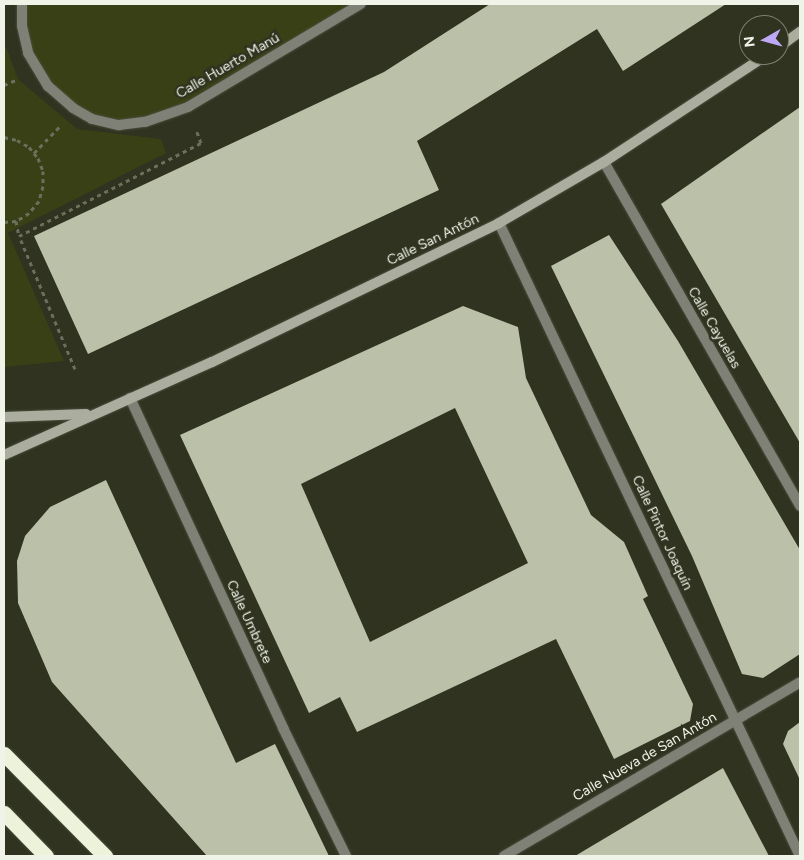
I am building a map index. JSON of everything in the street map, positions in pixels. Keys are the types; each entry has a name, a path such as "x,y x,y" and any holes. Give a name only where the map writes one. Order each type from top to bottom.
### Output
{"highway":[{"path":"4,754 105,856"},
{"path":"4,813 46,856"}],"main road":[{"path":"789,40 800,32"},
{"name":"Calle San Antón","path":"4,455 286,327 499,222 604,162 752,65"},
{"name":"Calle San Antón","path":"4,417 92,414"}],"street":[{"name":"Calle Huerto Manú","path":"22,4 22,26 28,54 48,86 72,108 92,119 119,125 145,122 188,107 361,4"},
{"name":"Calle Cayuelas","path":"604,162 800,506"},
{"name":"Calle Pintor Joaquín","path":"499,222 800,856"},
{"name":"Calle Umbrete","path":"130,398 283,728 346,856"},
{"name":"Calle Nueva de San Antón","path":"504,856 800,682"}],"path":[{"path":"19,236 202,143 188,107"},
{"path":"34,154 66,120 72,108"},
{"path":"4,137 17,140 29,147 43,170 43,186 39,201 29,213 16,221 4,222"},
{"path":"16,221 19,236 75,369"}],"green space":[{"path":"22,4 361,4 188,107 119,125 73,108 34,66"},
{"path":"4,47 6,47 18,79 77,129 161,139 166,153 8,233 64,361 4,367"}],"building":[{"path":"490,4 726,4 623,71 597,29 417,141 439,190 88,354 34,236 384,72"},
{"path":"800,107 800,443 661,204"},
{"path":"609,235 678,341 800,550 800,654 763,678 742,674 692,556 551,266"},
{"path":"463,306 518,327 526,378 591,515 624,542 648,596 643,599 693,704 690,721 614,759 556,639 357,732 340,697 309,713 180,435","holes":["455,408 528,563 370,642 301,484"]},
{"path":"106,480 236,763 275,744 329,856 207,856 52,682 18,603 17,561 25,536 50,507"},
{"path":"800,722 800,780 783,744 788,731"},
{"path":"723,768 769,856 575,856"}]}
